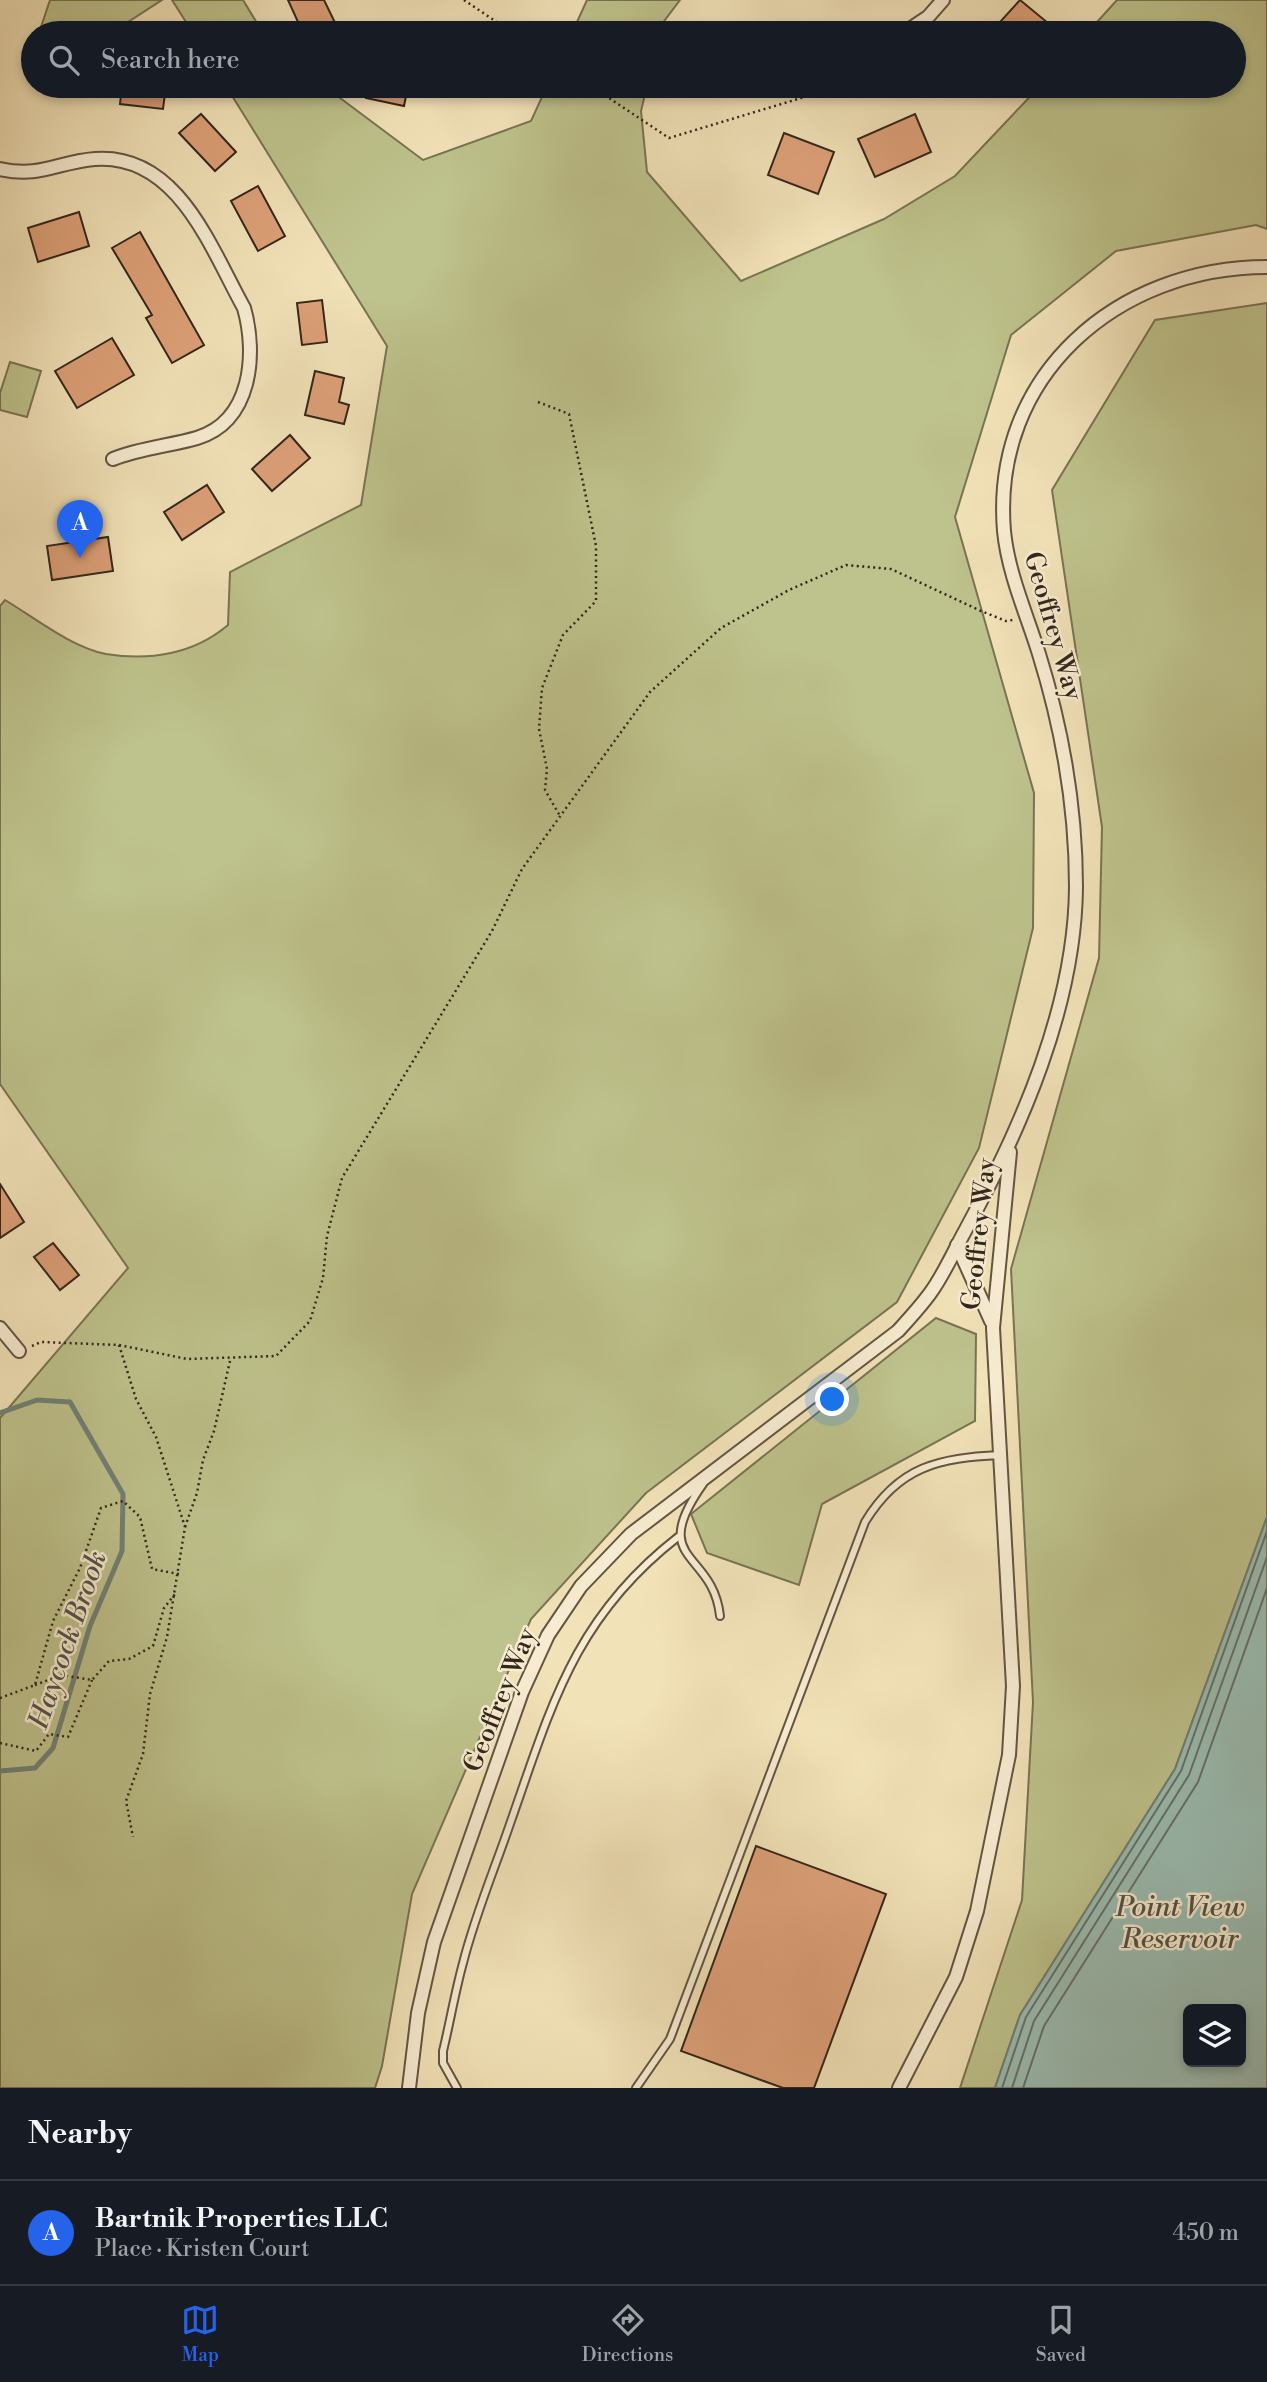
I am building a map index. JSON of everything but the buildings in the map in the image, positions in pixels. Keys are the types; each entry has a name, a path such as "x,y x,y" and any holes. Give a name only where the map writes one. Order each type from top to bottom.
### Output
{"street":[{"path":"922,21 943,0"},
{"path":"0,169 37,173 83,160 104,159 144,169 163,181 185,202 244,309 249,328 250,369 241,398 225,421 197,438 140,448 113,459"},
{"name":"Geoffrey Way","path":"409,2088 418,2013 434,1942 522,1692 548,1635 581,1586 631,1534 898,1331 932,1291 1011,1145 1055,1015 1072,940 1076,889 1074,836 1061,742 1004,533 1005,470 1024,413 1052,364 1082,332 1111,310 1156,287 1200,272 1267,267"},
{"name":"Geoffrey Way","path":"899,2088 956,1977 977,1911 1009,1755 1013,1686 993,1328 1011,1145"},
{"name":"Geoffrey Way","path":"957,1245 982,1296 993,1328"},
{"path":"0,1328 19,1351"}],"lane":[{"path":"636,2088 670,2039 865,1522 888,1491 921,1468 960,1457 1000,1455"},
{"path":"709,1477 686,1508 678,1537 683,1550 718,1596 720,1616"},
{"path":"457,2088 443,2063 443,2051 470,1938 562,1678 608,1605 646,1561 678,1537"}],"path":[{"path":"464,0 495,21"},
{"path":"609,98 669,138 801,98"},
{"path":"538,402 569,414 575,454 596,546 596,601 563,635 542,688 539,729 547,769 545,790 560,816"},
{"path":"19,1351 41,1342 119,1345 187,1359 230,1360 276,1356 310,1321 323,1278 327,1236 342,1178 492,931 522,869 650,692 721,628 789,590 846,565 891,569 1006,621 1027,617"},
{"path":"119,1345 136,1399 156,1437 185,1527"},
{"path":"133,1837 126,1801 143,1754 150,1694 167,1637 185,1527 197,1493 203,1460 214,1431 230,1360"},
{"path":"35,1685 53,1621 80,1568 101,1508 123,1501 139,1517 152,1569 179,1574"},
{"path":"0,1742 36,1751 49,1734 68,1737 92,1680 109,1661 129,1659 153,1646 164,1608 175,1594"},
{"path":"0,1698 61,1675 92,1680"}],"green space":[{"path":"50,0 162,0 130,21 43,21"},
{"path":"172,0 243,0 256,21 185,21"},
{"path":"587,0 680,0 664,21 577,21"},
{"path":"1117,0 1267,0 1267,229 1256,225 1116,251 1011,335 955,517 1034,793 1033,928 979,1148 897,1302 646,1493 531,1619 412,1894 382,2066 375,2088 0,2088 0,1418 128,1268 0,1084 0,606 5,600 67,639 106,654 155,656 186,649 215,635 228,625 230,572 361,505 387,346 233,98 340,98 423,160 531,121 542,98 644,98 641,111 647,172 741,281 884,219 955,176 1029,98 1246,98 1246,21 1098,21"},
{"path":"1267,303 1267,1517 1175,1769 1020,2015 995,2088 960,2088 1022,1900 1033,1702 1011,1269 1099,958 1102,827 1052,490 1155,320"},
{"path":"10,362 41,371 27,417 0,410 0,393"},
{"path":"936,1318 976,1334 975,1421 822,1504 799,1585 707,1553 691,1514"}],"water":[{"name":"Point View Reservoir","path":"1267,1517 1267,2088 995,2088 1020,2015 1175,1769"}],"waterway":[{"name":"Haycock Brook","path":"0,1413 37,1400 70,1402 123,1494 122,1551 90,1626 53,1748 35,1768 0,1771"}],"place":[{"name":"Bartnik Properties LLC","path":"80,558"}]}
